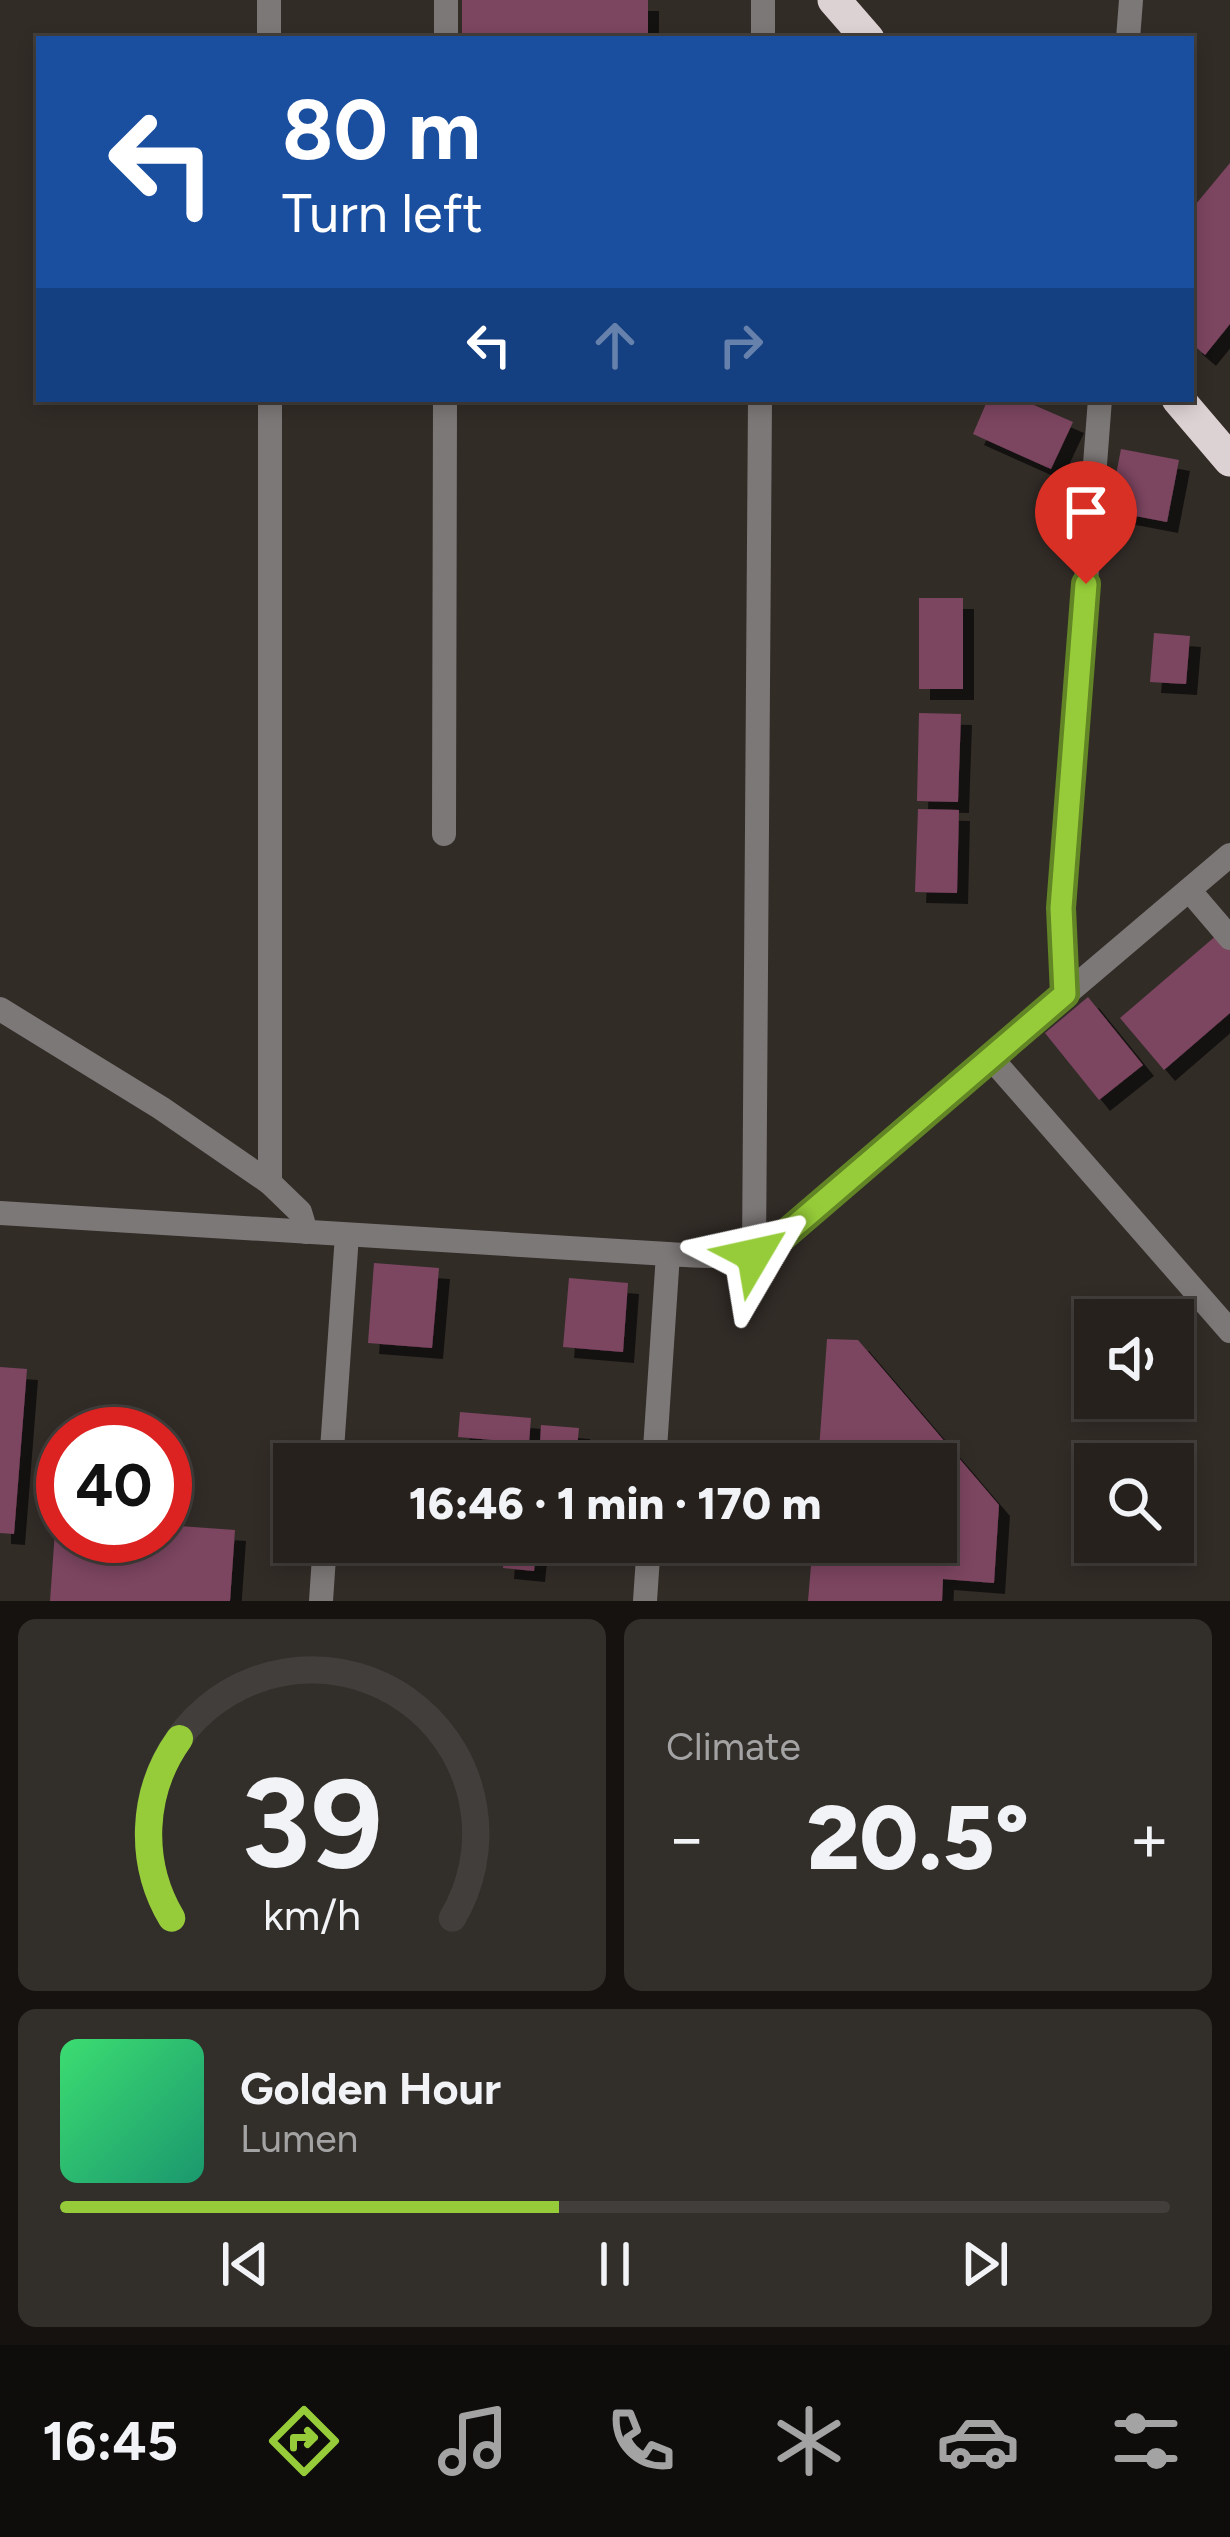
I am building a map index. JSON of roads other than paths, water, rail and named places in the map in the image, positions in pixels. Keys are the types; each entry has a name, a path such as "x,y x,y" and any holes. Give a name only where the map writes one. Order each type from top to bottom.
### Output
{"highway":[{"path":"834,0 865,36"},
{"path":"1181,402 1230,460"}],"street":[{"path":"269,0 269,36"},
{"path":"446,0 446,36"},
{"path":"763,0 763,36"},
{"path":"1128,36 1131,0"},
{"path":"270,402 270,1183"},
{"path":"444,834 445,402"},
{"path":"754,1255 760,402"},
{"path":"1065,994 1061,908 1100,402"},
{"path":"0,1213 735,1258 754,1255 782,1237 1230,855"},
{"path":"1189,890 1230,938"},
{"path":"0,1010 161,1108 270,1183 300,1212 306,1232"},
{"path":"991,1058 1230,1331"},
{"path":"332,1443 347,1234"},
{"path":"655,1443 668,1254"},
{"path":"321,1601 324,1563"},
{"path":"645,1601 648,1563"}]}
